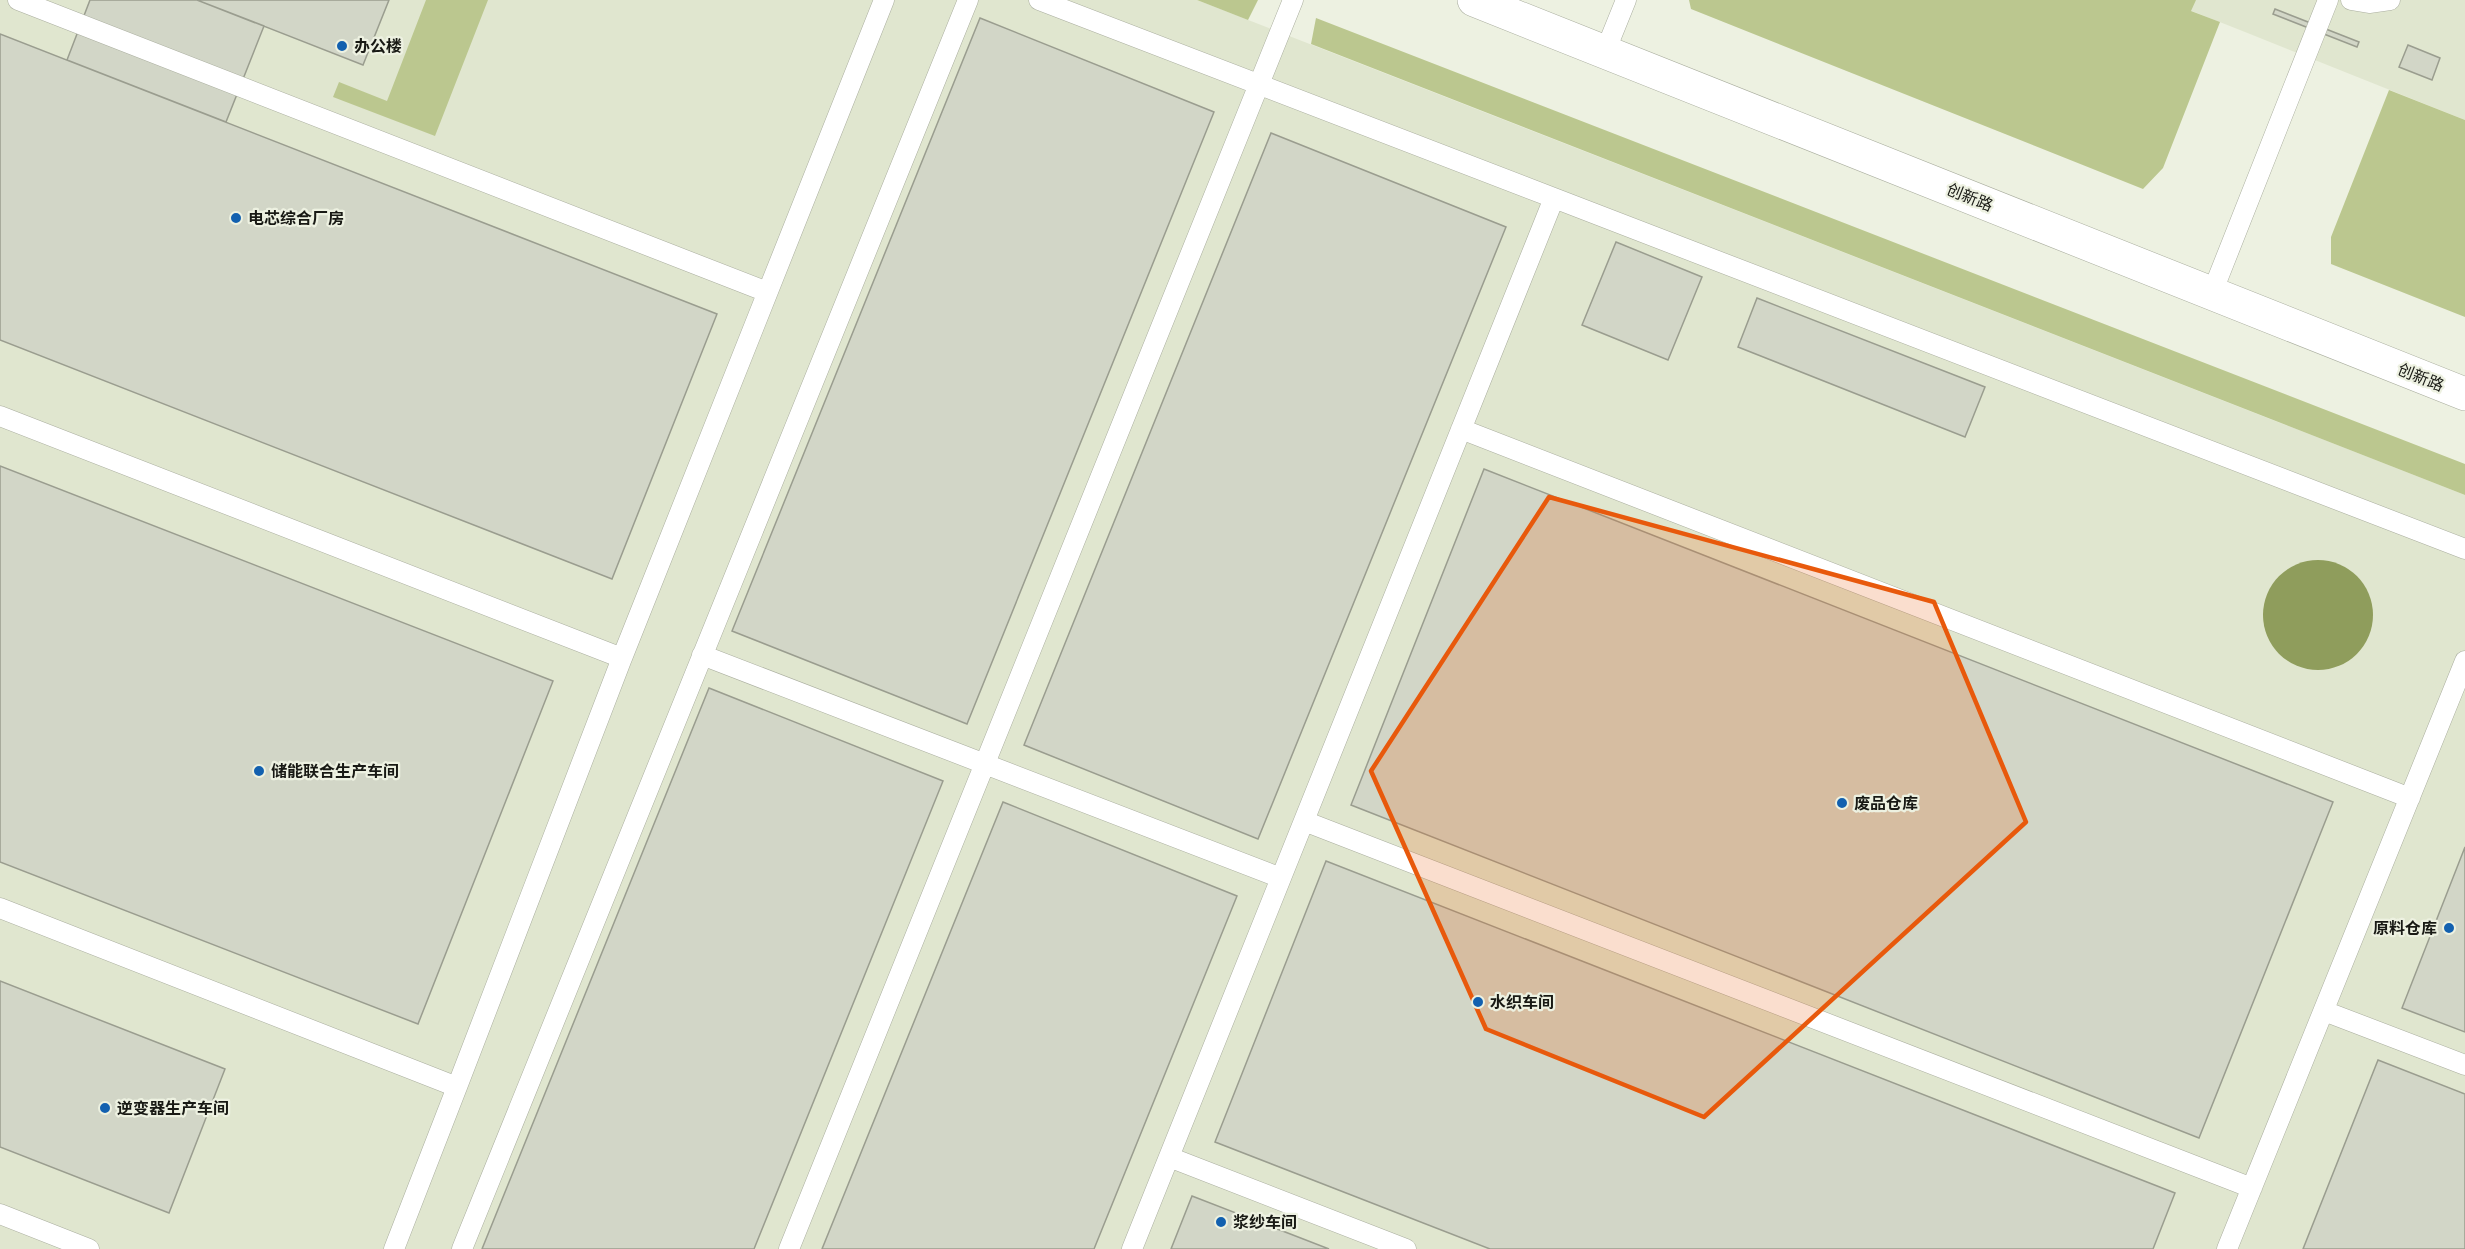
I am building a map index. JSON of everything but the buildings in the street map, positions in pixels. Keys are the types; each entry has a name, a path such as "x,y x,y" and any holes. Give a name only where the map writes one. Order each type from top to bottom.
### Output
{"main road":[{"name":"创新路","path":"1474,0 2465,394"}],"lane":[{"path":"18,0 767,292"},
{"path":"394,1249 622,658 884,0"},
{"path":"462,1249 968,0"},
{"path":"1039,0 2465,549"},
{"path":"789,1249 1293,0"},
{"path":"1605,52 1626,0"},
{"path":"2212,294 2328,0"},
{"path":"2351,0 2369,3 2390,0"},
{"path":"1132,1249 1554,198"},
{"path":"0,416 622,658"},
{"path":"1461,429 2410,798"},
{"path":"702,655 1281,878"},
{"path":"2227,1249 2465,661"},
{"path":"1304,821 2252,1188"},
{"path":"0,908 457,1087"},
{"path":"2324,1011 2465,1065"},
{"path":"1169,1157 1406,1249"},
{"path":"0,1214 89,1249"}],"highlighted area":[{"path":"1549,497 1934,602 2026,822 1704,1117 1486,1029 1371,771"}],"shaded area":[{"path":"0,0 1197,0 2465,495 2465,1249 0,1249"},
{"path":"426,0 488,0 435,136 333,97 339,82 387,101"},
{"path":"1197,0 1258,0 1248,20"},
{"path":"1689,0 2196,0 2191,11 2220,22 2163,168 2143,189 1691,9"},
{"path":"2164,0 2465,0 2465,120 2245,32"},
{"path":"1316,18 2465,464 2465,495 1311,44"},
{"path":"2389,90 2465,120 2465,317 2331,264 2331,237"},
{"path":"2318,560 2339,564 2357,576 2369,594 2373,615 2369,636 2357,654 2339,666 2318,670 2297,666 2279,654 2267,636 2263,615 2267,594 2279,576 2297,564"}],"place":[{"name":"办公楼","path":"342,46"},
{"name":"电芯综合厂房","path":"236,218"},
{"name":"储能联合生产车间","path":"259,771"},
{"name":"废品仓库","path":"1842,803"},
{"name":"原料仓库","path":"2449,928"},
{"name":"水织车间","path":"1478,1002"},
{"name":"逆变器生产车间","path":"105,1108"},
{"name":"浆纱车间","path":"1221,1222"}]}
